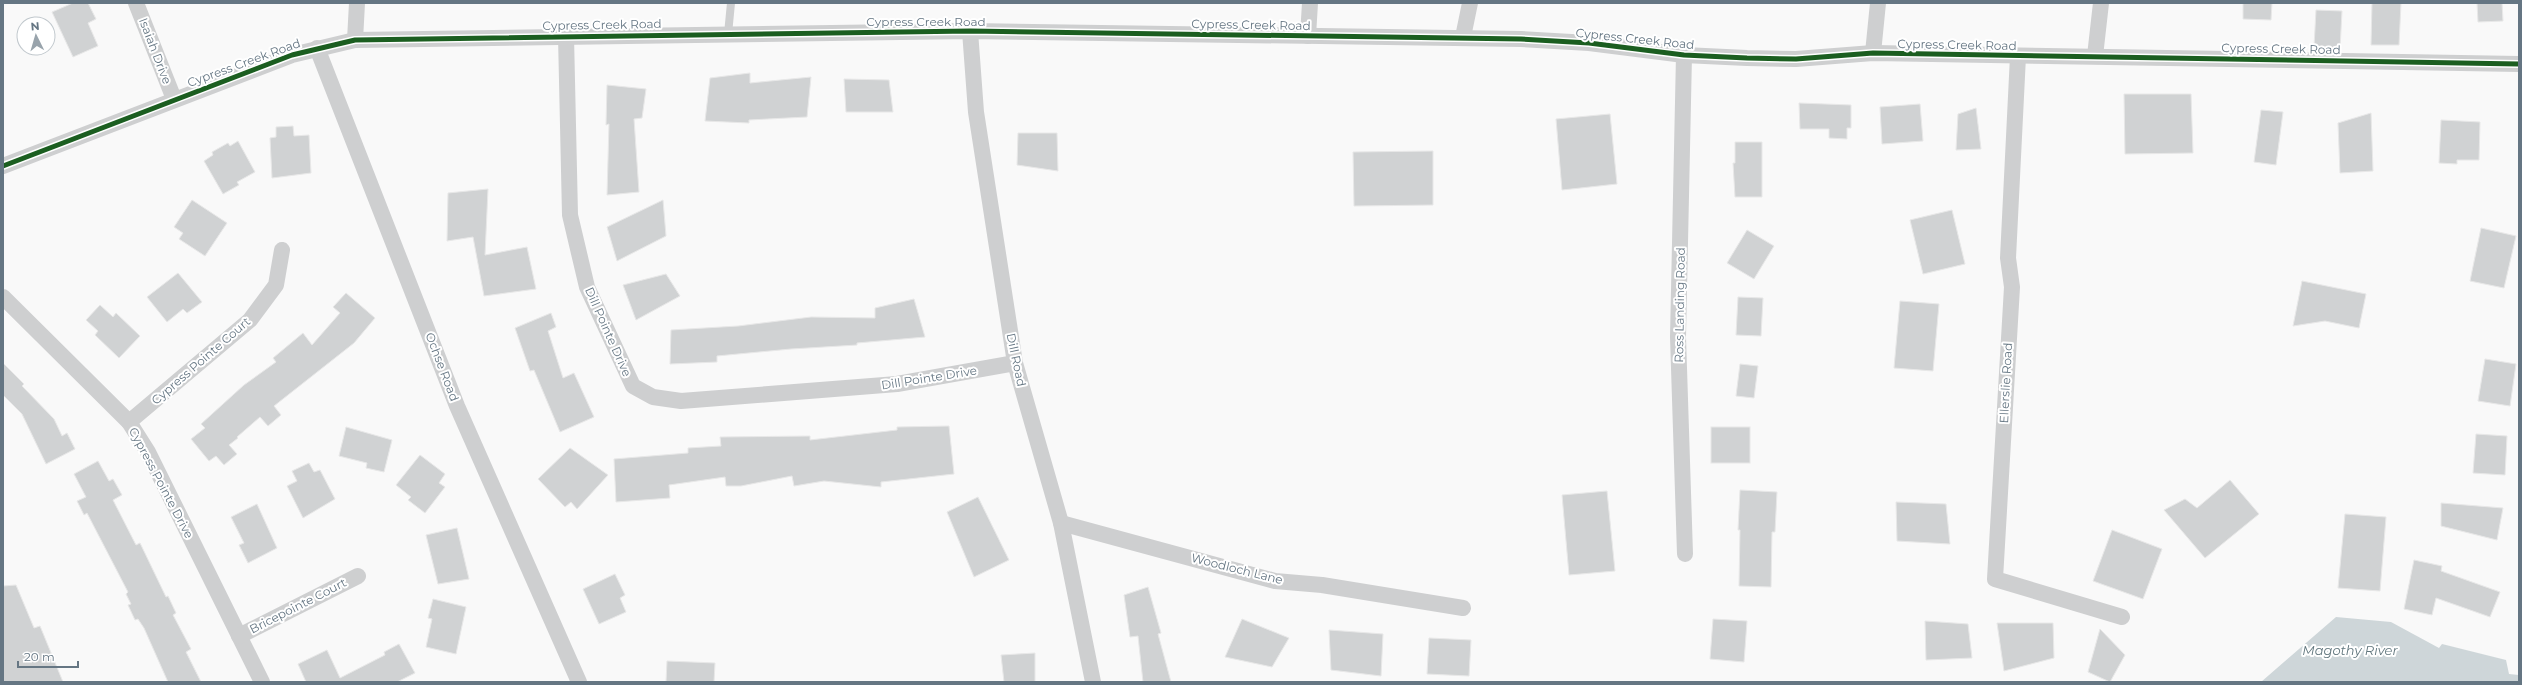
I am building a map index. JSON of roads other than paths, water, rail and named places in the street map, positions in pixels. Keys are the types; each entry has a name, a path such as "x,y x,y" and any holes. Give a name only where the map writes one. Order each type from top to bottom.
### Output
{"street":[{"name":"Isaiah Drive","path":"136,3 174,100"},
{"path":"355,40 357,3"},
{"path":"1308,36 1310,3"},
{"path":"1463,37 1470,3"},
{"path":"1873,53 1878,3"},
{"path":"2095,56 2101,3"},
{"name":"Cypress Creek Road","path":"3,166 174,100 317,48 355,40 566,36 970,32 1463,37 1589,44 1684,55 1796,59 1873,53 2519,64"},
{"name":"Dill Road","path":"970,32 976,112 1015,363 1060,523 1093,682"},
{"name":"Dill Pointe Drive","path":"566,36 570,215 587,287 633,386 653,397 681,401 897,384 1015,363"},
{"name":"Ochse Road","path":"317,48 457,406 579,682"},
{"name":"Ross Landing Road","path":"1684,55 1681,259 1678,338 1685,554"},
{"name":"Ellerslie Road","path":"2018,56 2008,258 2012,286 1995,579 2122,617"},
{"name":"Cypress Pointe Court","path":"129,422 250,320 276,285 282,250"},
{"name":"Cypress Pointe Drive","path":"3,297 129,422 148,452 262,682"},
{"name":"Woodloch Lane","path":"1060,523 1275,581 1322,584 1463,608"},
{"name":"Bricepointe Court","path":"239,636 358,576"}],"lane":[{"path":"728,34 730,3"}],"water":[{"name":"Magothy River","path":"2336,617 2391,622 2439,648 2442,644 2506,660 2509,674 2519,675 2519,682 2261,682"}]}
